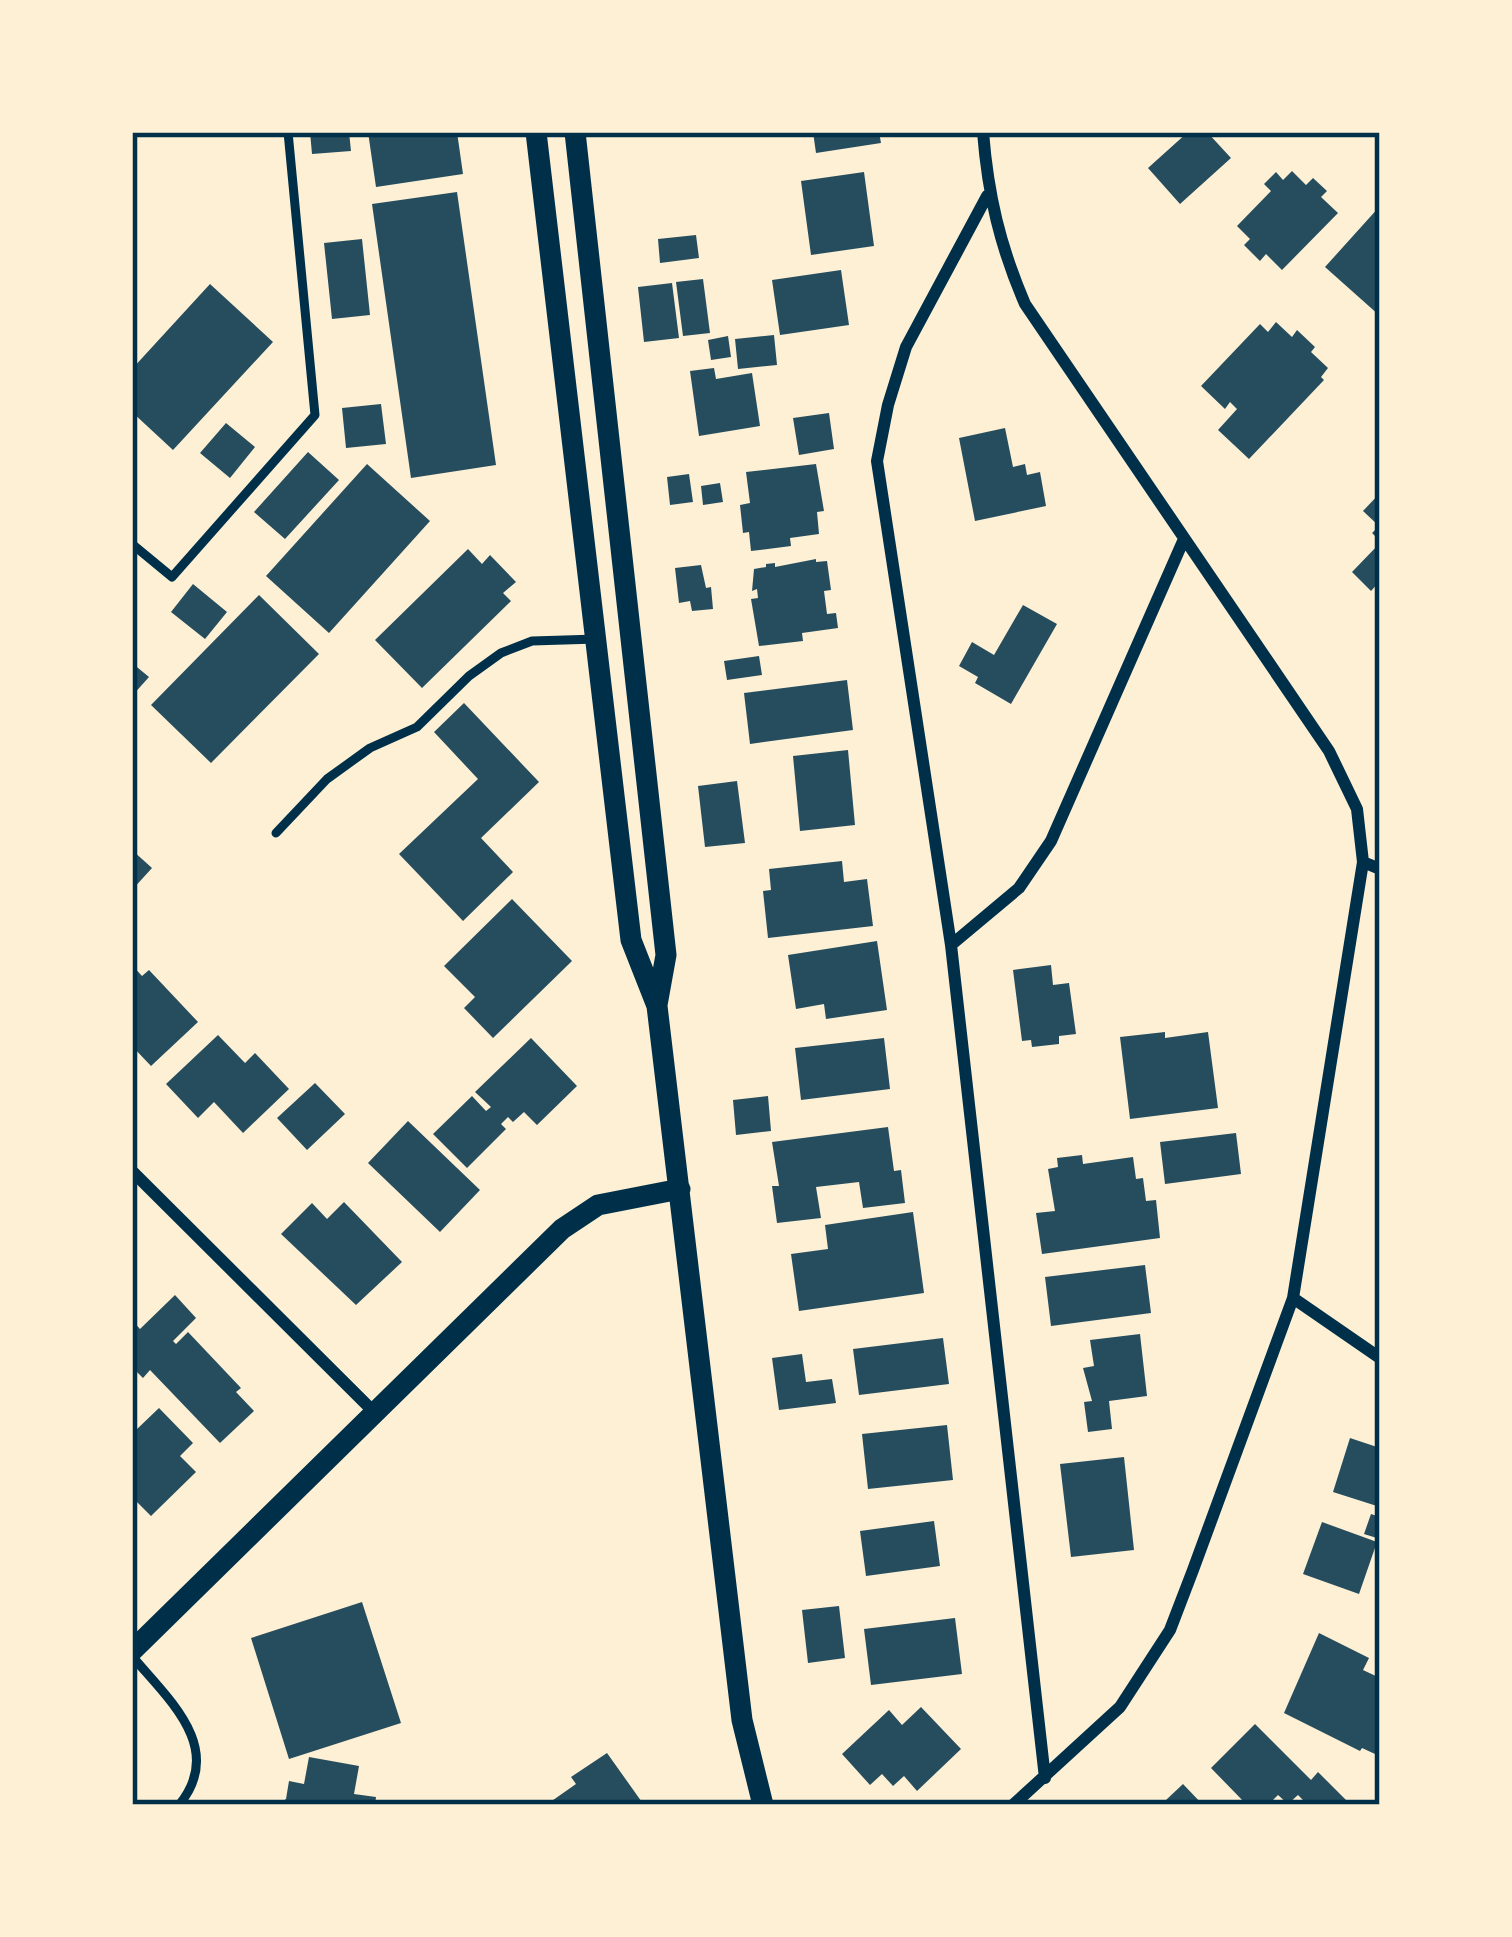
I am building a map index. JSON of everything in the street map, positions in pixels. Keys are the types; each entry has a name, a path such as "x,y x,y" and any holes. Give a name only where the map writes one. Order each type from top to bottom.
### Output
{"street":[{"path":"536,132 631,940 657,1006 742,1720 764,1805"},
{"path":"575,132 666,955 657,1006"},
{"path":"983,132 988,195 1003,252 1025,304 1330,751 1357,808 1363,862 1293,1298 1170,1630 1120,1707 1013,1805"},
{"path":"988,195 906,347 877,461 951,945 1045,1778"},
{"path":"951,945 1019,889 1051,841 1184,539"},
{"path":"1363,862 1380,869"},
{"path":"132,1171 374,1413"},
{"path":"132,1654 581,1214 598,1205 680,1189"},
{"path":"1293,1298 1380,1358"}],"lane":[{"path":"132,544 172,577 315,415 288,132"},
{"path":"276,833 327,778 370,748 417,727 469,676 501,653 532,640 597,639"},
{"path":"132,1654 193,1736 195,1780 179,1805"}],"building":[{"path":"310,132 349,132 351,151 312,154"},
{"path":"368,132 457,132 463,174 376,187"},
{"path":"813,132 879,132 881,143 816,153"},
{"path":"1188,132 1207,132 1231,158 1180,204 1148,168"},
{"path":"1292,171 1306,185 1313,178 1327,191 1321,197 1338,213 1282,270 1266,254 1260,261 1244,245 1250,239 1237,226 1271,191 1264,184 1276,172 1283,180"},
{"path":"864,172 874,246 811,255 801,181"},
{"path":"457,192 496,465 411,478 372,204"},
{"path":"1380,206 1380,316 1325,267"},
{"path":"696,235 699,258 660,263 658,239"},
{"path":"362,239 370,315 332,319 324,243"},
{"path":"841,270 849,325 780,335 772,280"},
{"path":"703,279 710,333 683,336 676,282"},
{"path":"672,283 679,338 644,342 638,287"},
{"path":"210,284 273,342 173,450 132,412 132,369"},
{"path":"1276,322 1292,337 1297,330 1328,368 1321,377 1324,380 1249,459 1218,430 1237,409 1230,402 1225,409 1201,386 1260,324 1268,332"},
{"path":"774,335 777,365 738,369 735,339"},
{"path":"728,336 731,357 711,360 708,340"},
{"path":"714,368 716,379 752,373 760,426 699,436 690,371"},
{"path":"381,404 386,444 346,448 342,408"},
{"path":"829,413 834,449 799,455 793,418"},
{"path":"226,423 255,447 230,478 200,453"},
{"path":"1005,428 1013,467 1025,464 1027,475 1040,472 1046,506 975,521 959,438"},
{"path":"308,452 339,480 285,539 254,512"},
{"path":"367,464 430,521 329,633 266,576"},
{"path":"816,464 824,511 817,512 819,534 790,538 791,546 751,551 740,505 750,503 746,472"},
{"path":"689,474 693,502 670,505 667,477"},
{"path":"720,483 723,502 703,505 701,486"},
{"path":"1380,493 1380,541 1372,533 1379,526 1363,511"},
{"path":"1380,543 1380,581 1371,591 1352,572"},
{"path":"468,549 482,564 490,555 516,582 503,593 511,601 422,688 375,640"},
{"path":"827,561 831,590 824,591 827,614 836,613 838,628 802,633 803,641 759,646 751,599 758,598 757,589 752,591 754,569"},
{"path":"701,565 706,588 711,587 713,609 692,611 690,601 679,603 675,568"},
{"path":"193,584 227,612 205,639 171,612"},
{"path":"259,595 319,654 211,763 151,705"},
{"path":"1023,605 1057,624 1011,704 975,683 978,677 959,666 972,642 994,655"},
{"path":"759,656 762,675 727,680 724,661"},
{"path":"132,663 149,677 132,696"},
{"path":"847,680 853,730 750,744 744,693"},
{"path":"464,703 539,782 481,838 513,872 463,921 399,854 478,779 434,732"},
{"path":"848,750 855,825 800,831 793,756"},
{"path":"737,781 745,843 705,847 698,786"},
{"path":"132,850 152,868 132,890"},
{"path":"842,861 844,882 867,879 873,926 768,938 763,891 771,890 769,869"},
{"path":"512,899 572,961 493,1038 464,1008 475,997 444,966"},
{"path":"877,941 887,1010 826,1019 824,1004 796,1009 788,955"},
{"path":"132,965 142,976 149,970 198,1022 151,1066 132,1046"},
{"path":"1051,965 1053,985 1069,983 1076,1034 1059,1036 1059,1044 1032,1047 1031,1040 1022,1041 1013,970"},
{"path":"1165,1032 1165,1038 1208,1032 1218,1108 1130,1119 1120,1037"},
{"path":"218,1035 245,1063 255,1053 289,1089 243,1133 214,1102 198,1118 166,1084"},
{"path":"531,1038 577,1086 537,1125 524,1112 513,1122 508,1117 501,1124 506,1129 467,1168 433,1134 472,1096 486,1111 491,1107 475,1092"},
{"path":"884,1038 890,1089 801,1100 795,1048"},
{"path":"315,1083 345,1114 307,1150 277,1118"},
{"path":"768,1096 771,1131 736,1135 733,1100"},
{"path":"408,1121 480,1190 440,1232 368,1163"},
{"path":"888,1127 894,1171 901,1170 905,1203 863,1208 859,1182 816,1187 821,1218 777,1223 772,1186 779,1186 772,1142"},
{"path":"1236,1133 1241,1174 1165,1184 1160,1142"},
{"path":"1082,1155 1083,1164 1133,1157 1136,1179 1143,1178 1146,1201 1156,1200 1160,1238 1042,1254 1036,1213 1055,1211 1048,1169 1058,1167 1057,1158"},
{"path":"344,1202 402,1262 356,1305 281,1234 312,1203 327,1219"},
{"path":"913,1212 924,1293 799,1311 791,1254 828,1249 825,1225"},
{"path":"1145,1265 1151,1313 1051,1326 1045,1277"},
{"path":"175,1295 196,1318 173,1341 176,1344 188,1332 241,1388 236,1392 254,1411 220,1443 150,1370 143,1378 132,1367 132,1320 140,1329"},
{"path":"1140,1334 1147,1396 1109,1401 1112,1429 1088,1432 1084,1402 1092,1401 1083,1368 1094,1366 1090,1340"},
{"path":"943,1338 949,1384 859,1395 853,1349"},
{"path":"802,1354 806,1382 832,1379 836,1403 779,1410 772,1358"},
{"path":"159,1408 193,1443 180,1456 196,1472 151,1516 136,1501 132,1505 132,1426 136,1430"},
{"path":"947,1425 953,1480 868,1489 862,1434"},
{"path":"1350,1438 1380,1448 1380,1507 1333,1492"},
{"path":"1124,1457 1134,1550 1071,1557 1060,1464"},
{"path":"1371,1514 1380,1517 1380,1539 1364,1534"},
{"path":"934,1521 940,1566 866,1576 860,1531"},
{"path":"1322,1522 1377,1542 1359,1594 1303,1574"},
{"path":"362,1602 401,1723 289,1759 251,1638"},
{"path":"839,1606 845,1658 808,1663 802,1610"},
{"path":"955,1618 962,1674 871,1685 864,1629"},
{"path":"1319,1633 1369,1658 1363,1670 1380,1678 1380,1744 1375,1754 1284,1713"},
{"path":"921,1707 961,1749 917,1791 904,1776 893,1786 882,1774 870,1785 842,1754 889,1710 902,1725"},
{"path":"1255,1724 1311,1780 1318,1772 1351,1805 1308,1805 1298,1795 1288,1804 1278,1795 1268,1805 1247,1805 1211,1768"},
{"path":"607,1753 644,1805 546,1805 576,1784 571,1777"},
{"path":"309,1757 359,1766 354,1794 376,1797 375,1805 277,1805 286,1799 289,1781 304,1784"},
{"path":"1183,1784 1203,1805 1166,1805"}]}
